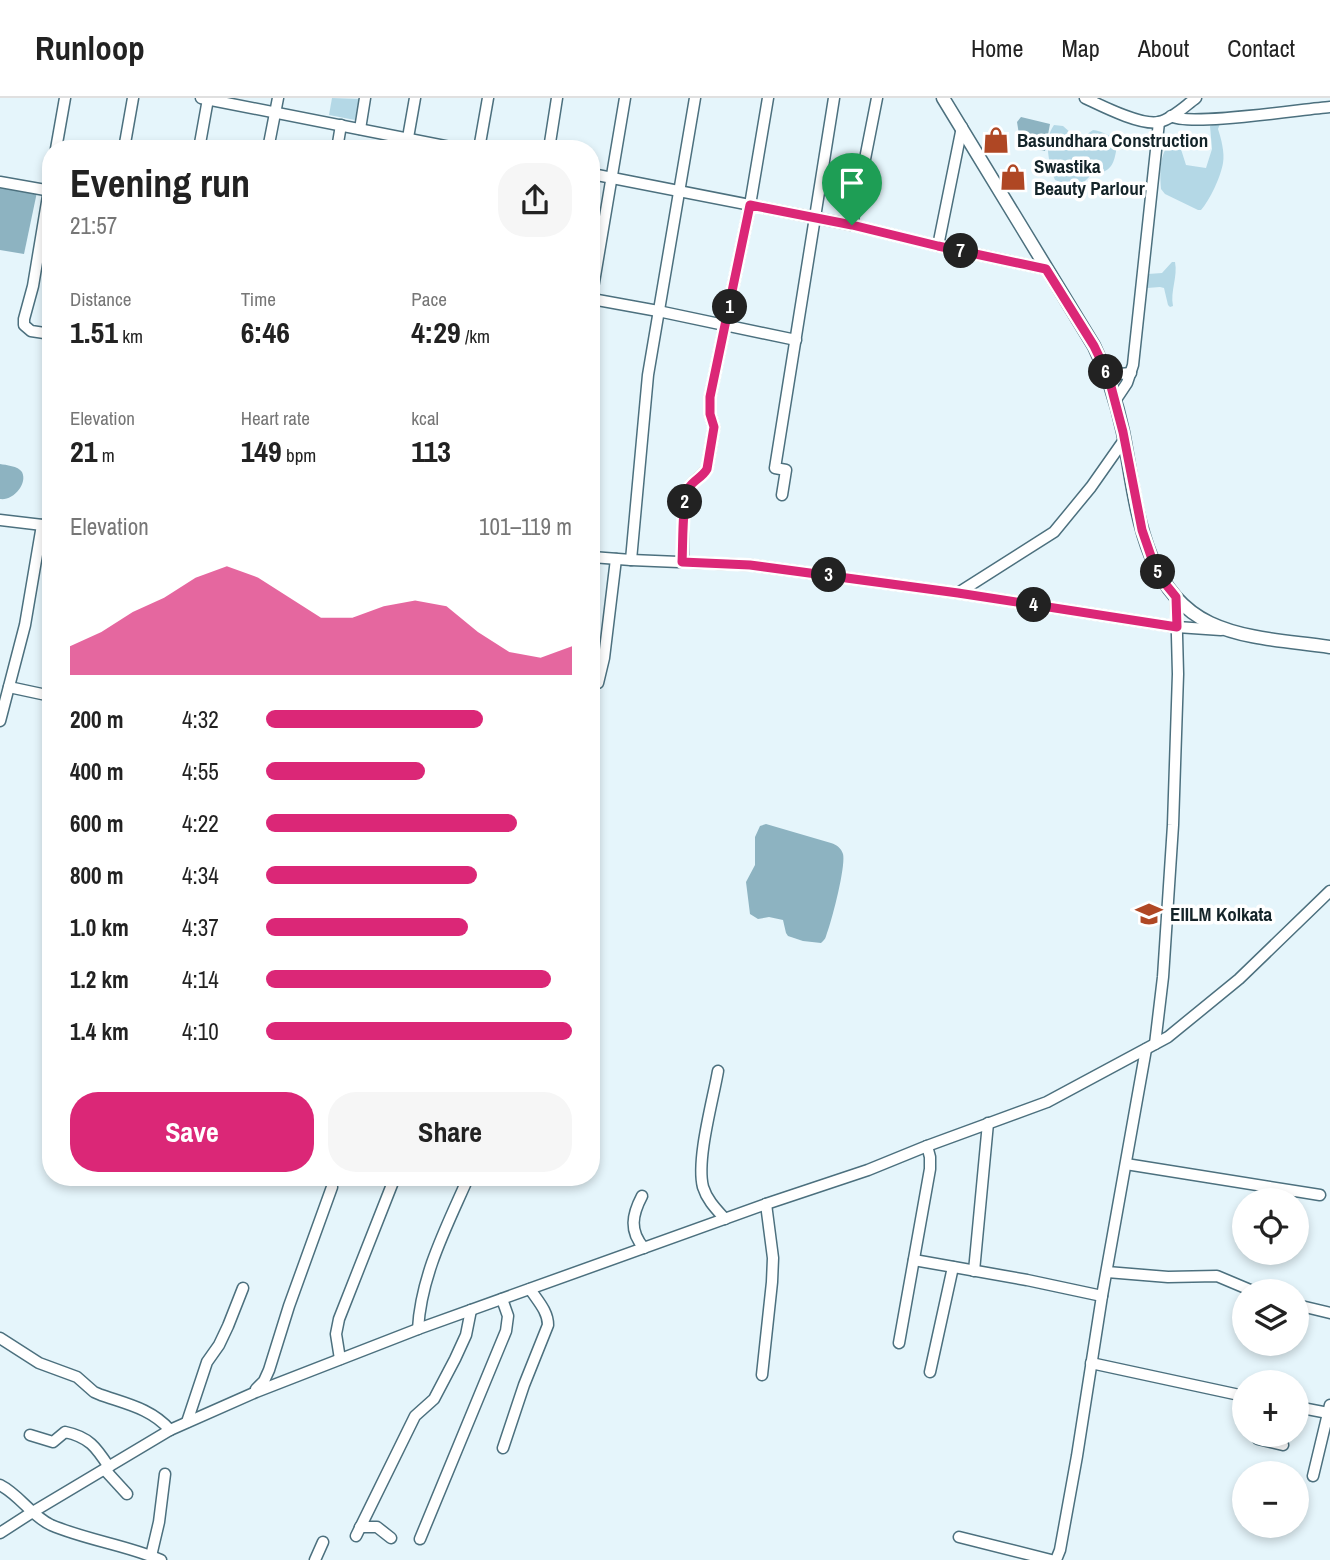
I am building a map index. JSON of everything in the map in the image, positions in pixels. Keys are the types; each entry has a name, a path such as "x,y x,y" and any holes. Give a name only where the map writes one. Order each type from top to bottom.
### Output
{"main road":[{"path":"943,98 1094,346 1108,375 1142,530 1163,581 1194,613 1229,630 1330,647"}],"street":[{"path":"58,140 65,98"},
{"path":"126,140 133,98"},
{"path":"270,140 278,98"},
{"path":"360,129 365,98"},
{"path":"408,140 415,98"},
{"path":"481,140 488,98"},
{"path":"550,140 557,98"},
{"path":"600,249 625,98"},
{"path":"631,560 648,375 695,98"},
{"path":"682,562 686,495 692,484 707,469 714,427 709,406 750,205 768,98"},
{"path":"782,495 786,470 775,468 834,98"},
{"path":"852,225 877,98"},
{"path":"1090,99 1133,118 1159,122 1196,98"},
{"path":"200,140 205,99 222,100 360,129 394,140"},
{"path":"1171,116 1178,120 1200,120 1330,107"},
{"path":"1115,401 1124,390 1131,373 1159,122"},
{"path":"338,140 341,125"},
{"path":"938,246 962,127"},
{"path":"600,176 852,225 1046,269"},
{"path":"0,182 42,190"},
{"path":"42,236 24,320 24,325 31,331 42,333"},
{"path":"600,298 796,340"},
{"path":"1108,375 1131,373"},
{"path":"958,593 1054,532 1091,487 1124,440"},
{"path":"0,520 42,525"},
{"path":"0,721 25,625 42,544"},
{"path":"600,558 750,565 958,593 1177,627 1229,630"},
{"path":"600,674 616,559"},
{"path":"1056,1560 1060,1550 1125,1164 1163,977 1173,825 1178,674 1176,597"},
{"path":"9,687 42,694"},
{"path":"0,1533 170,1430 256,1392 418,1329 868,1170 1046,1102 1168,1037 1239,979 1330,891"},
{"path":"718,1074 701,1163 701,1177 711,1203 724,1219"},
{"path":"974,1270 988,1123"},
{"path":"899,1343 930,1169 927,1146"},
{"path":"1125,1164 1320,1195"},
{"path":"340,1359 336,1334 339,1319 391,1186"},
{"path":"418,1329 422,1295 430,1269 465,1186"},
{"path":"256,1392 256,1387 264,1381 269,1370 332,1188"},
{"path":"642,1196 636,1207 633,1226 644,1248"},
{"path":"762,1375 773,1258 766,1205"},
{"path":"914,1260 1102,1296"},
{"path":"930,1371 953,1267"},
{"path":"1107,1272 1168,1277 1217,1276 1232,1282"},
{"path":"187,1422 207,1362 219,1345 243,1288"},
{"path":"503,1448 524,1385 547,1329 548,1321 543,1307 530,1289"},
{"path":"419,1539 506,1331 508,1316 502,1299"},
{"path":"1309,1308 1330,1313"},
{"path":"391,1538 377,1527 358,1532 415,1416 434,1399 455,1359 466,1335 471,1310"},
{"path":"0,1338 39,1363 77,1377 94,1392 150,1412 170,1430"},
{"path":"1091,1363 1232,1393"},
{"path":"1309,1408 1329,1409 1313,1476"},
{"path":"30,1435 53,1442 65,1432 93,1444 107,1469 127,1494"},
{"path":"0,1485 18,1496 31,1513 49,1524 156,1558 165,1474"},
{"path":"959,1537 1051,1560"},
{"path":"315,1560 323,1542"}],"shaded area":[{"path":"332,98 359,99 355,120 329,115"},
{"path":"1021,117 1050,124 1045,151 1021,147 1017,122"},
{"path":"1221,121 1218,129 1223,163 1218,181 1201,210 1165,194 1161,189 1161,163 1171,140 1179,143 1186,165 1206,168 1212,149 1210,126"},
{"path":"1054,125 1063,126 1072,134 1083,137 1093,130 1118,142 1109,169 1093,173 1081,185 1070,186 1055,180 1048,145"},
{"path":"0,183 37,192 24,254 0,250"},
{"path":"1175,262 1176,273 1173,306 1170,307 1164,288 1147,288 1145,284 1148,274 1162,273"},
{"path":"0,464 18,468 23,477 18,491 5,499 0,499"},
{"path":"766,824 831,843 843,854 838,893 825,939 821,943 788,936 783,920 769,917 758,919 750,914 746,882 755,865 755,837 760,826"}],"place":[{"name":"Basundhara Construction","path":"996,140"},
{"name":"Swastika Beauty Parlour","path":"1013,177"},
{"name":"EIILM Kolkata","path":"1149,914"}],"route":[{"path":"750,205 852,225 1046,269 1094,346 1108,375 1123,432 1142,530 1153,562 1176,597 1177,627 958,593 750,565 682,562 686,495 695,480 707,469 714,427 710,414 710,397 750,205"}]}
